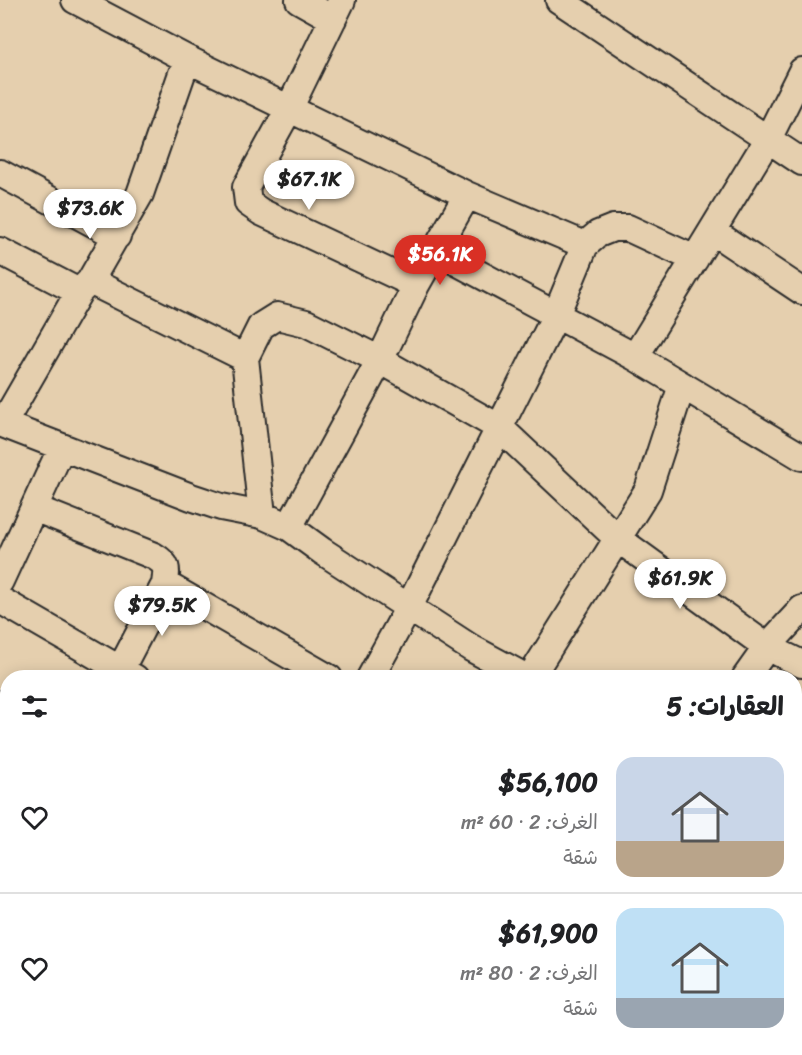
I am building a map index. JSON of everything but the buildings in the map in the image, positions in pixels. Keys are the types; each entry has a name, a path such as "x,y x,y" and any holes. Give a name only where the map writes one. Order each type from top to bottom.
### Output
{"street":[{"path":"75,0 289,109 467,195 585,245"},
{"path":"299,0 338,10 289,109 246,187 248,203 261,212 416,285"},
{"path":"559,0 802,162"},
{"path":"188,58 140,194 117,236 2,423 191,497 221,507 262,515 289,527 471,648 514,670"},
{"path":"635,357 768,139 802,71"},
{"path":"0,173 117,236"},
{"path":"289,527 380,360 416,285 467,195"},
{"path":"374,670 409,607 556,315 585,245 598,234 613,228 628,228 694,259"},
{"path":"712,231 802,291"},
{"path":"0,251 245,358"},
{"path":"436,251 635,357 802,457"},
{"path":"262,515 245,358 261,326 277,316 306,323 380,360 500,428 617,538 767,647 802,664"},
{"path":"534,670 648,490 682,384"},
{"path":"0,581 62,447"},
{"path":"34,508 164,561 167,568 165,584 126,670"},
{"path":"165,584 315,670"},
{"path":"0,600 116,670"},
{"path":"751,670 767,647 802,609"}]}
